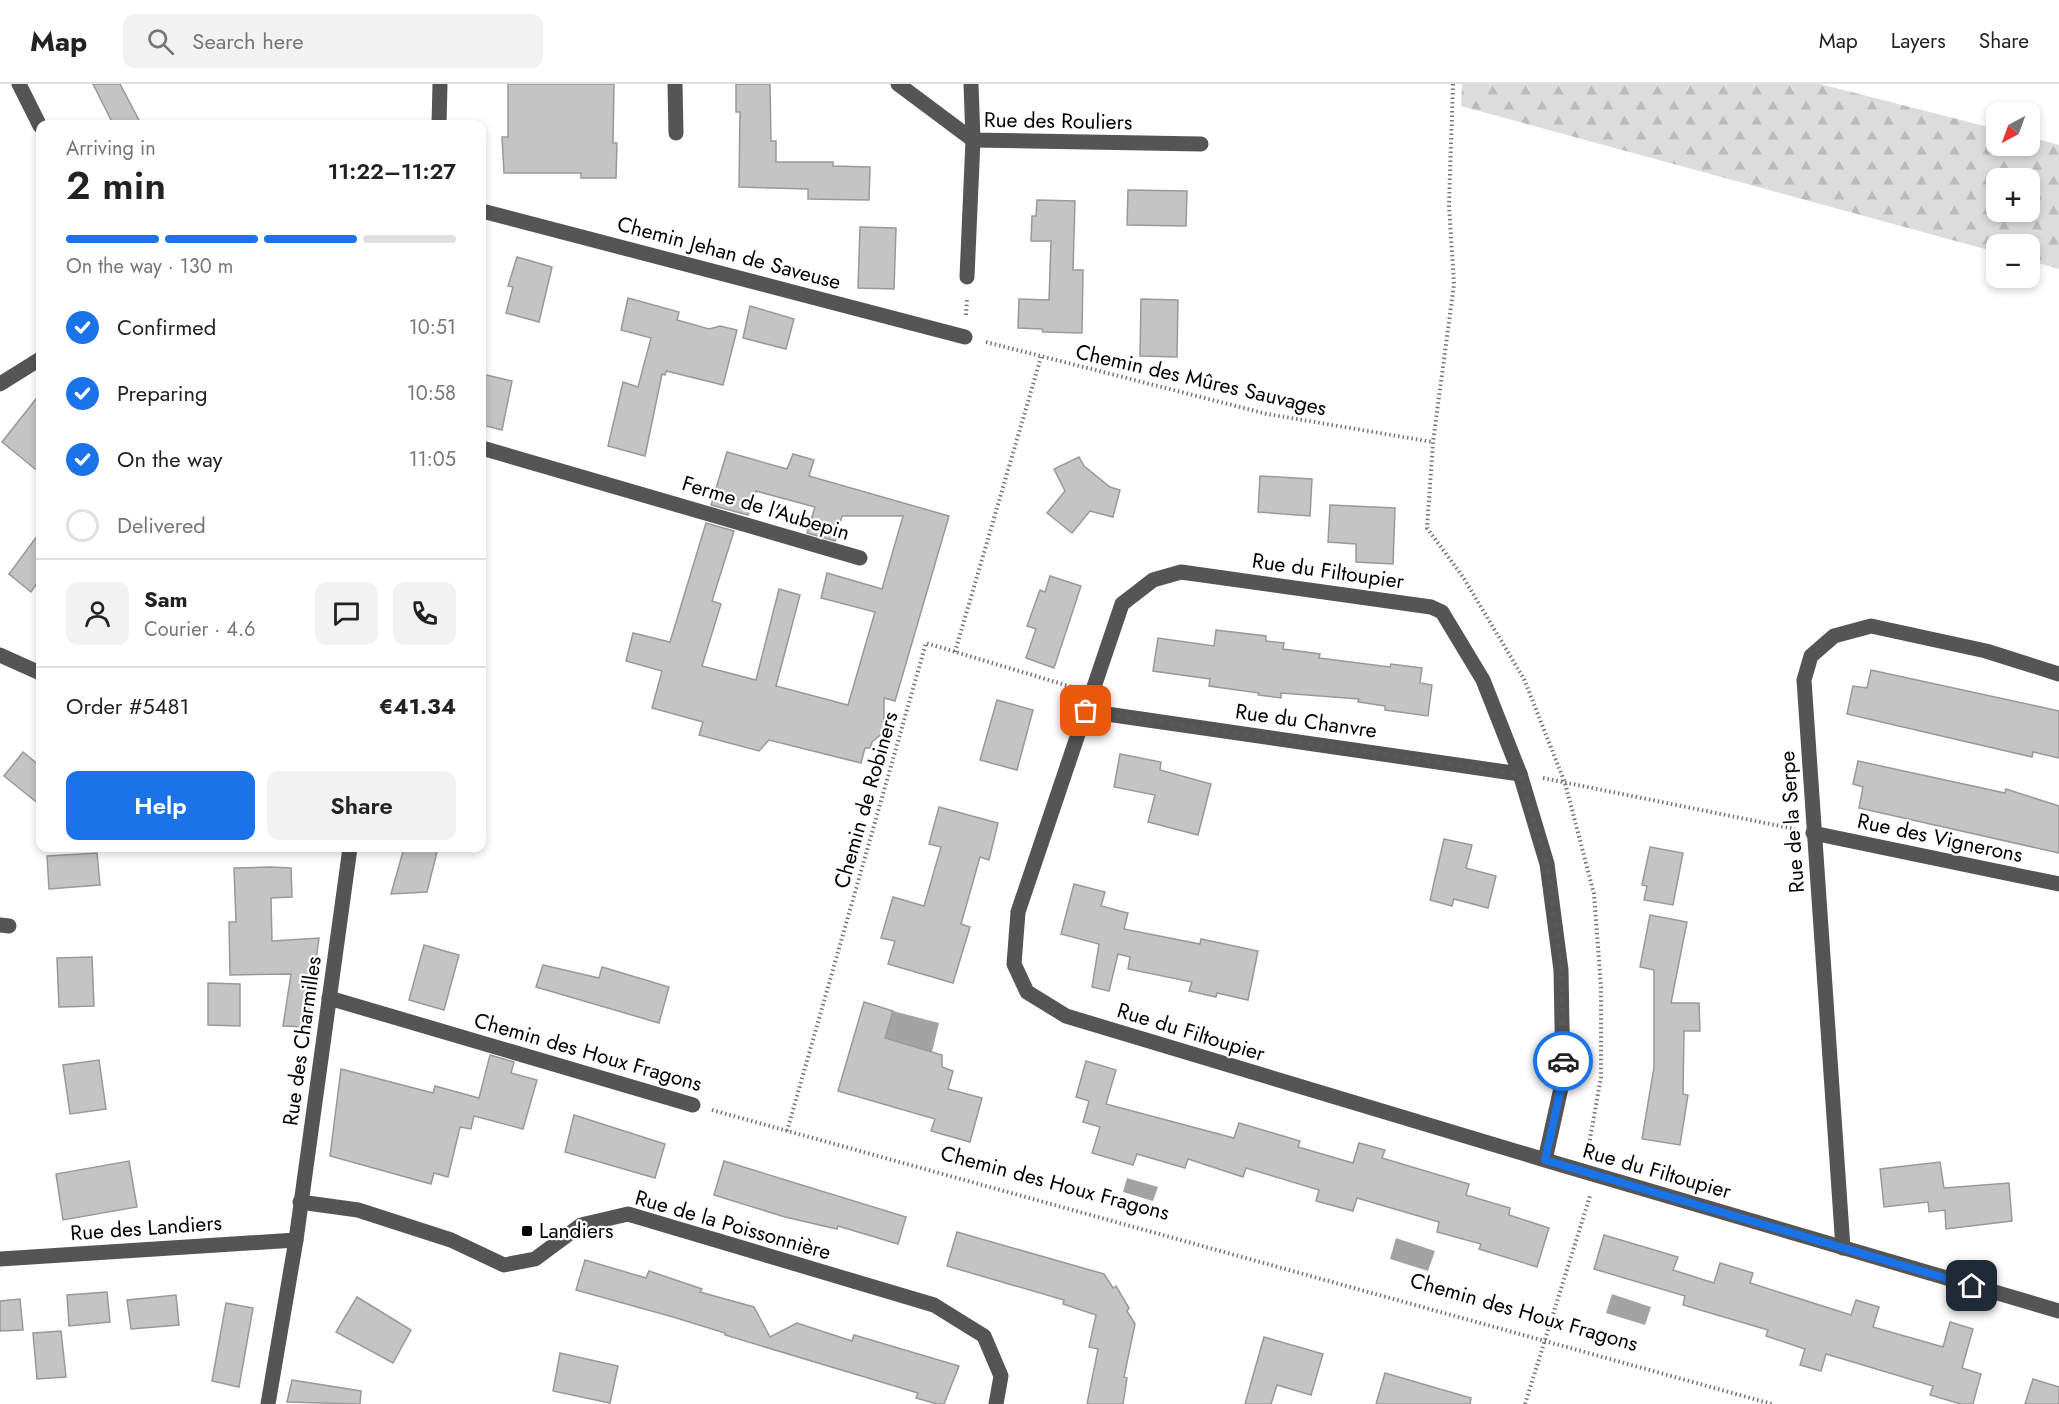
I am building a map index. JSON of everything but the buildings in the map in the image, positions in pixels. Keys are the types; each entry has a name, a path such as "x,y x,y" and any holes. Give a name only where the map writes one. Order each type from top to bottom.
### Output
{"street":[{"path":"19,84 37,120"},
{"path":"439,120 440,84"},
{"path":"675,84 676,133"},
{"name":"Rue des Rouliers","path":"898,84 973,140 1201,144"},
{"path":"967,278 973,140 971,84"},
{"name":"Chemin Jehan de Saveuse","path":"486,212 965,337"},
{"path":"0,384 36,362"},
{"name":"Ferme de l'Aubepin","path":"486,449 860,558"},
{"name":"Rue du Filtoupier","path":"1520,774 1483,680 1442,612 1431,607 1182,572 1153,580 1122,604 1018,912 1014,964 1027,992 1066,1016 2059,1311"},
{"name":"Rue de la Serpe","path":"1843,1248 1804,680 1811,656 1834,636 1871,626 1986,651 2059,674"},
{"path":"0,655 36,671"},
{"name":"Rue du Chanvre","path":"1086,711 1520,774"},
{"path":"1520,774 1547,864 1562,970 1563,1079 1545,1160"},
{"name":"Rue des Vignerons","path":"1813,833 2059,884"},
{"name":"Rue des Charmilles","path":"268,1404 296,1240 349,852"},
{"name":"Chemin des Houx Fragons","path":"329,998 693,1105"},
{"name":"Rue de la Poissonnière","path":"300,1202 358,1210 451,1240 504,1265 535,1258 581,1225 628,1214 934,1305 984,1336 1001,1376 996,1404"},
{"name":"Rue des Landiers","path":"0,1259 296,1240"}],"path":[{"name":"Chemin des Mûres Sauvages","path":"965,337 1267,414 1433,442 1454,284 1449,205 1452,84"},
{"path":"965,337 967,278"},
{"path":"955,652 1041,357"},
{"name":"Chemin de Robiners","path":"787,1131 926,643 1092,693"},
{"path":"1520,774 1813,833"},
{"name":"Chemin des Houx Fragons","path":"693,1105 1772,1404"},
{"path":"1525,1404 1596,1175"}],"green space":[{"path":"1462,84 1820,84 1986,126 1986,156 2040,156 2040,140 2059,145 2059,269 2040,264 2040,234 1986,234 1986,249 1461,106"}],"shaded area":[{"path":"893,1011 939,1023 932,1052 919,1048 915,1061 881,1052"},
{"path":"1127,1178 1158,1187 1153,1201 1123,1192"},
{"path":"1396,1238 1435,1251 1428,1271 1390,1259"},
{"path":"1612,1294 1651,1307 1645,1325 1606,1313"}],"way so far":[{"path":"1086,711 1520,774 1547,864 1562,970 1563,1061"}],"place":[{"name":"Landiers","path":"527,1231"}],"route":[{"path":"1563,1061 1563,1079 1545,1160 1972,1286"}]}
